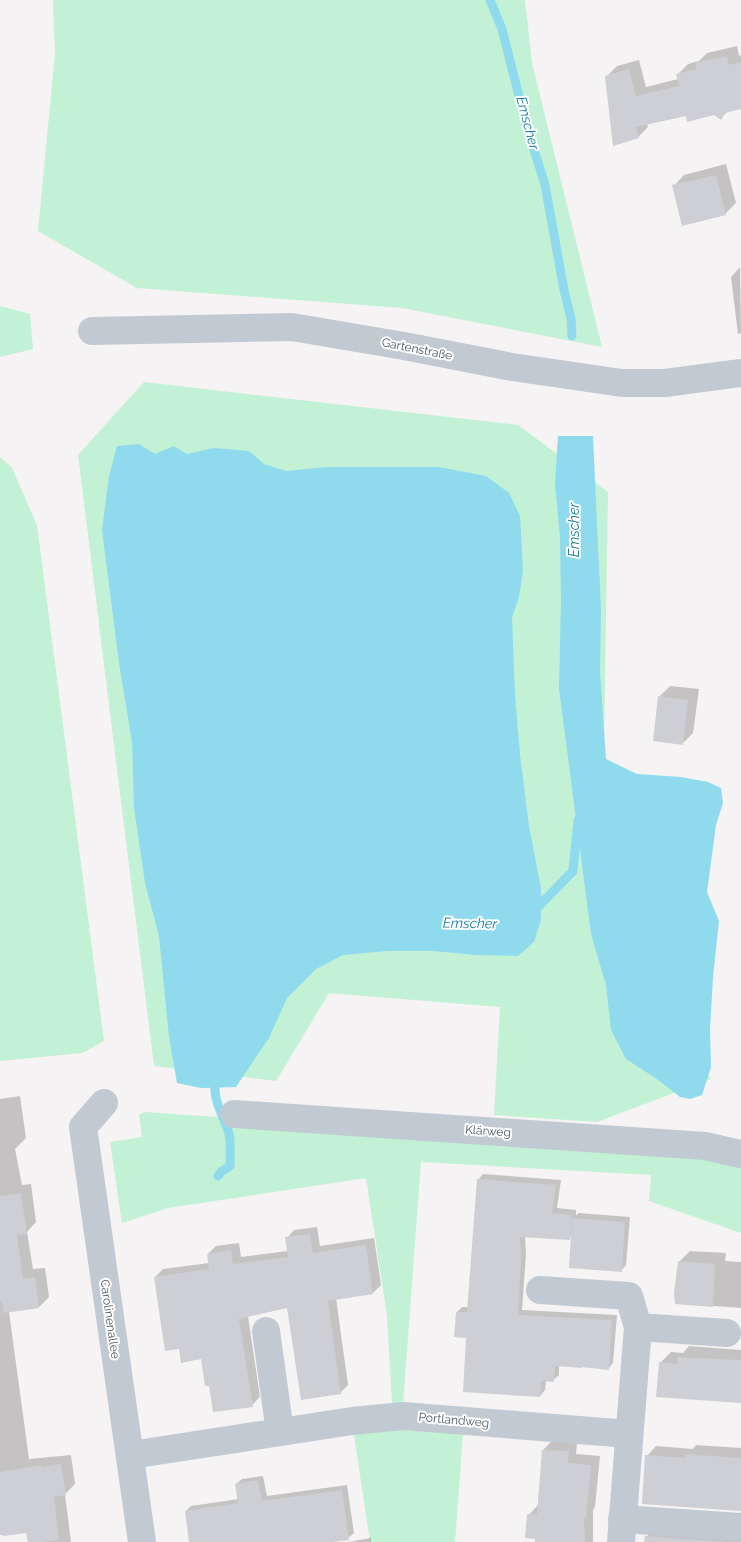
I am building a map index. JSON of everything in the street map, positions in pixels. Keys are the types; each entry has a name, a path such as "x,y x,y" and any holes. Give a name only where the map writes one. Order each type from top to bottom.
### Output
{"street":[{"name":"Gartenstraße","path":"92,331 292,327 512,367 622,383 665,383 741,373"},
{"name":"Carolinenallee","path":"104,1103 83,1127 142,1542"},
{"name":"Klärweg","path":"234,1114 705,1146 741,1154"},
{"path":"540,1290 629,1296 638,1327 622,1530 741,1527"},
{"path":"638,1327 727,1333"},
{"path":"266,1331 280,1432"},
{"name":"Portlandweg","path":"130,1455 352,1421 403,1416 629,1434"}],"green space":[{"path":"53,0 525,0 532,63 602,347 402,308 137,288 38,231 55,53"},
{"path":"0,306 30,314 33,349 0,357"},
{"path":"144,382 518,425 608,492 601,933 711,1079 597,1122 494,1115 500,1007 329,993 276,1081 154,1066 78,455"},
{"path":"0,457 12,468 37,525 104,1041 82,1053 0,1061"},
{"path":"145,1112 690,1150 741,1160 741,1233 649,1201 651,1175 421,1162 403,1404 392,1403 387,1316 366,1178 168,1208 122,1223 110,1142 142,1137 139,1115"},
{"path":"389,1429 463,1434 455,1542 370,1542 354,1435"}],"water":[{"path":"558,436 593,436 601,609 600,672 606,759 637,774 681,777 708,782 721,788 723,803 716,825 707,892 719,921 710,1029 711,1067 702,1095 690,1099 680,1097 626,1059 611,1030 606,985 591,934 559,689 560,538 555,483"},
{"path":"139,444 155,454 174,446 187,454 214,448 249,451 264,464 286,471 327,467 439,467 486,476 509,493 520,516 523,571 519,597 512,617 515,695 520,755 529,826 541,888 541,920 534,942 518,956 433,951 387,951 343,955 316,969 287,998 269,1038 236,1087 201,1088 177,1083 169,1037 159,936 145,883 134,808 132,742 119,663 102,530 109,476 117,446"}],"building":[{"path":"727,56 729,65 741,62 741,109 725,113 721,120 714,115 687,122 686,116 636,127 639,138 613,146 605,76 629,69 636,96 679,86 676,74 696,69 695,63"},
{"path":"716,175 726,215 682,226 672,185"},
{"path":"658,696 688,700 683,745 653,741"},
{"path":"477,1179 556,1185 552,1213 572,1215 570,1240 520,1237 521,1260 518,1315 612,1320 609,1370 555,1366 554,1382 541,1381 540,1397 463,1392 466,1338 454,1337 456,1312 467,1312"},
{"path":"21,1193 27,1234 17,1235 23,1279 35,1277 39,1308 4,1313 2,1301 0,1301 0,1196"},
{"path":"572,1218 625,1222 622,1272 569,1268"},
{"path":"310,1234 313,1253 366,1245 373,1294 328,1301 341,1394 301,1400 287,1308 239,1319 253,1407 213,1412 209,1386 205,1386 201,1359 181,1363 179,1349 165,1351 154,1277 209,1269 207,1254 231,1250 233,1264 288,1257 285,1237"},
{"path":"678,1261 715,1264 713,1307 675,1304 674,1293"},
{"path":"677,1357 741,1360 741,1403 656,1397 659,1362 677,1364"},
{"path":"542,1450 569,1451 568,1463 591,1465 586,1518 584,1518 585,1542 535,1542 535,1539 525,1538 527,1514 537,1514"},
{"path":"685,1454 741,1458 741,1511 642,1504 645,1455 685,1458"},
{"path":"61,1464 66,1495 54,1497 59,1540 28,1542 26,1533 0,1535 0,1472 41,1465 41,1467"},
{"path":"258,1480 262,1501 342,1490 349,1540 333,1542 189,1542 185,1511 238,1503 235,1484"},
{"path":"645,1536 731,1542 644,1542"}],"waterway":[{"name":"Emscher","path":"490,0 502,29 526,124 545,185 571,319 572,336"},
{"name":"Emscher","path":"534,911 573,871 578,820"},
{"name":"Emscher","path":"217,1077 215,1084 216,1099 230,1141 230,1166 218,1176"}]}
